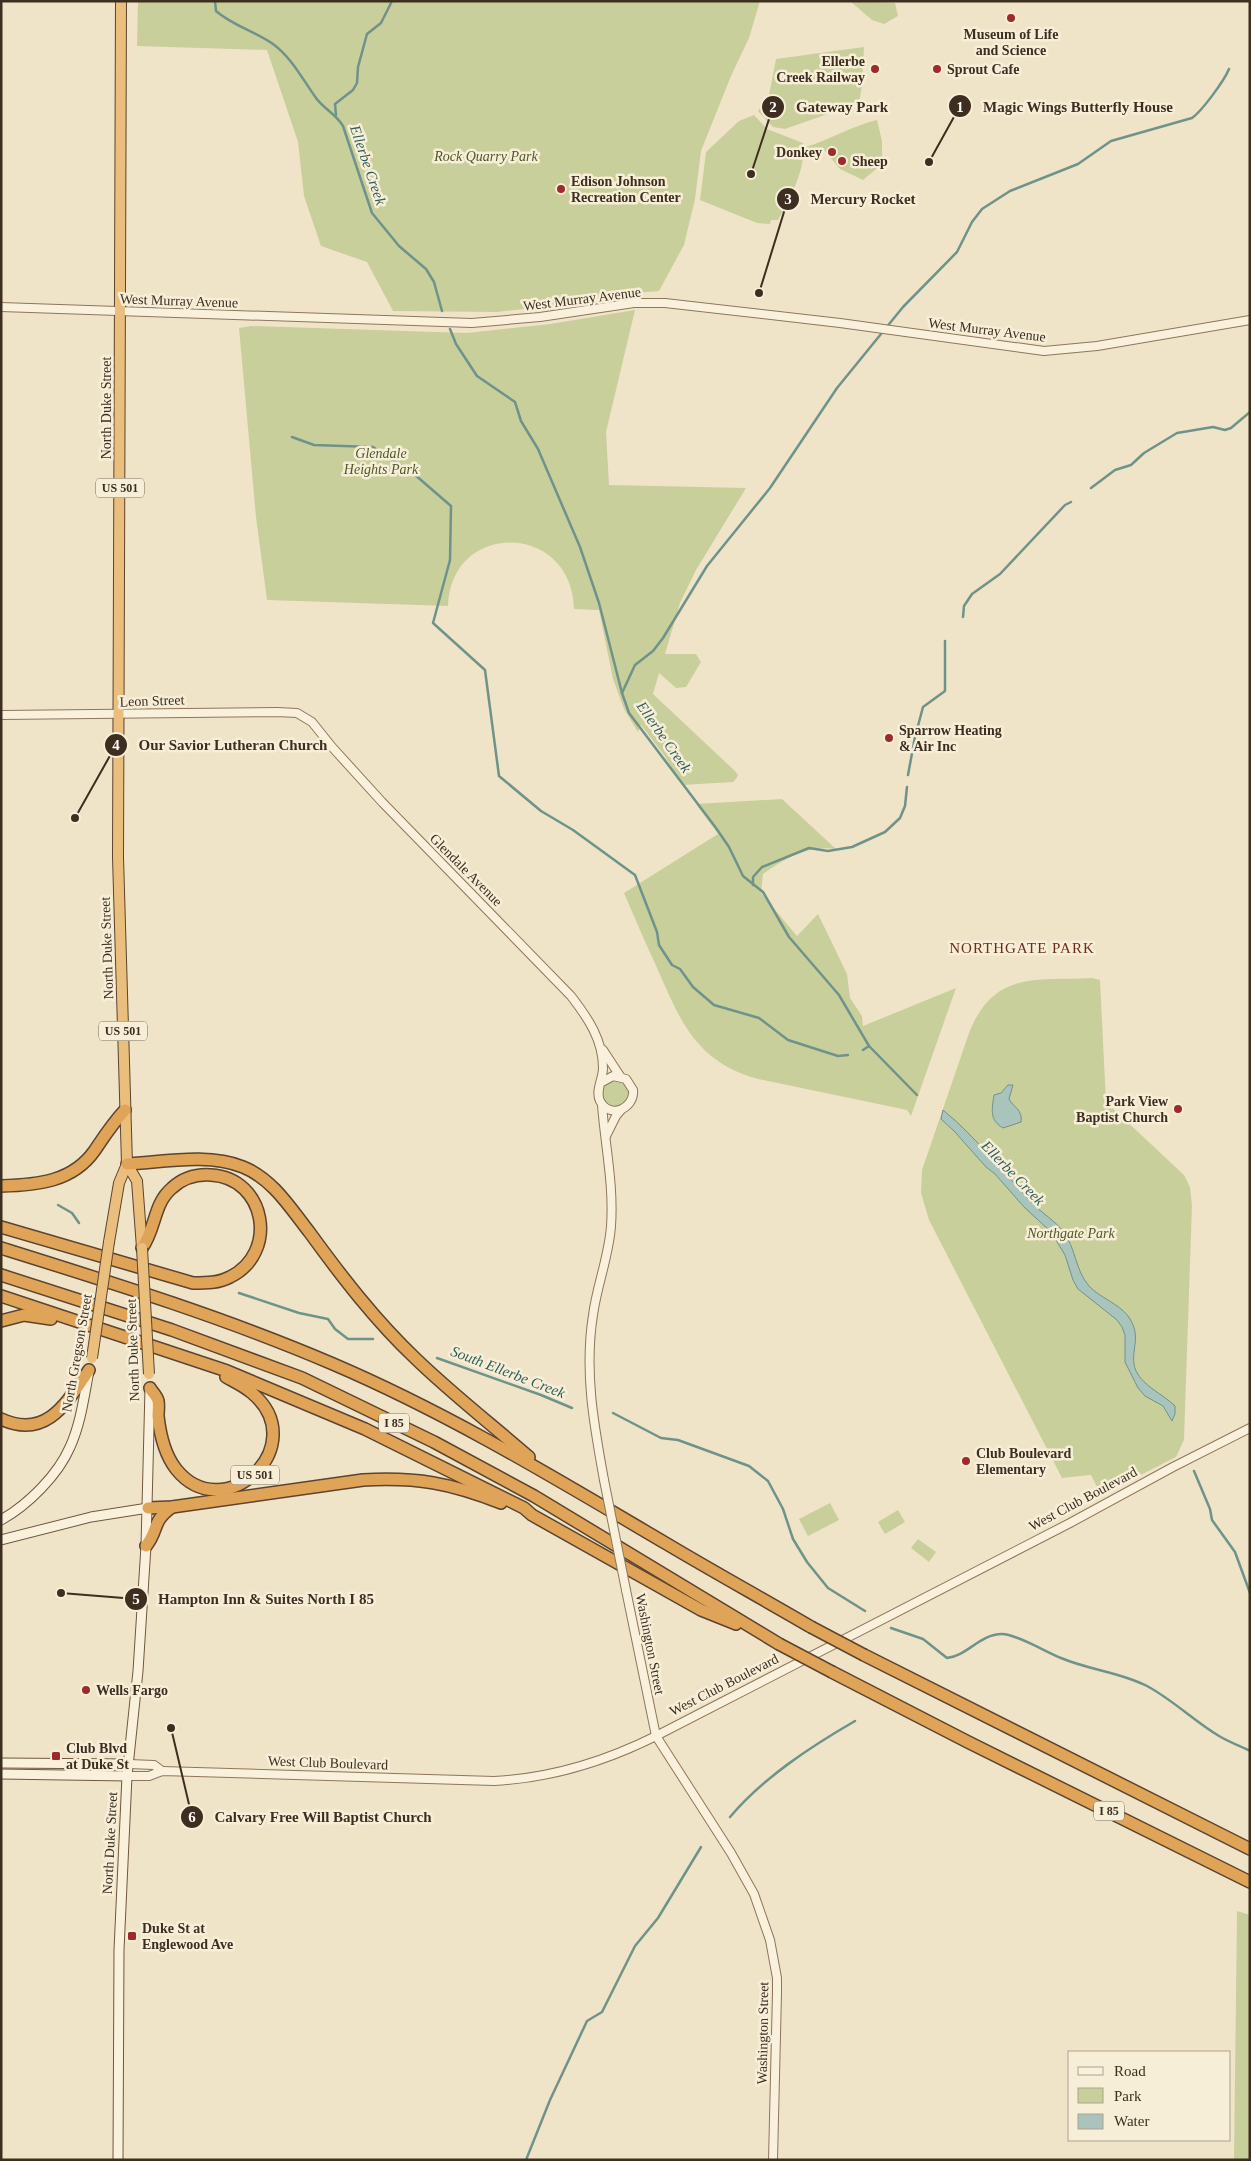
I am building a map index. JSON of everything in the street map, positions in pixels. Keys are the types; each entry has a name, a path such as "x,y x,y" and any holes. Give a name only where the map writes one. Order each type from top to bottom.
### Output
{"highway":[{"name":"North Duke Street","path":"121,1 118,857 127,1164 137,1181 150,1388"},
{"path":"1,1186 41,1184 60,1178 82,1165 95,1150 108,1128 125,1110"},
{"path":"127,1164 222,1160 244,1167 262,1178 284,1199 337,1271 407,1350 459,1398 544,1470"},
{"name":"North Gregson Street","path":"89,1370 119,1183 127,1164"},
{"path":"1,1227 193,1283 206,1284 230,1277 244,1268 252,1258 261,1235 258,1209 249,1193 233,1180 218,1176 195,1176 177,1184 164,1197 155,1214 150,1237 142,1248"},
{"name":"I 85","path":"1,1248 214,1318 334,1364 544,1470 668,1545 811,1627 1250,1849"},
{"name":"I 85","path":"1,1275 172,1330 302,1378 434,1442 534,1496 708,1599 778,1644 1250,1882"},
{"name":"US 501","path":"1,1296 179,1356 243,1387 252,1393 265,1408 271,1424 272,1447 266,1462 258,1473 242,1484 226,1489 209,1488 188,1480 175,1468 168,1456 160,1427 158,1400 150,1388"},
{"path":"1,1321 24,1316 65,1318"},
{"path":"179,1356 227,1371 365,1429 524,1508 532,1515"},
{"path":"1,1419 22,1425 31,1425 49,1418 67,1402 89,1370"},
{"path":"148,1508 172,1507 355,1481 423,1480 468,1491 532,1515 702,1610 759,1633"},
{"path":"146,1546 152,1538 157,1521 172,1507"}],"main road":[{"name":"North Gregson Street","path":"1,1520 37,1492 53,1474 70,1448 79,1421 89,1370"},
{"name":"North Duke Street","path":"118,2160 118,1966 127,1776 137,1679 146,1546 150,1388"},
{"path":"1,1540 91,1517 148,1508"},
{"name":"West Club Boulevard","path":"1,1763 129,1764"},
{"name":"West Club Boulevard","path":"1,1774 127,1776"}],"street":[{"name":"West Murray Avenue","path":"1,307 472,323 540,317 634,303 665,303 840,323 1044,351 1097,346 1250,320"},
{"name":"Leon Street","path":"1,715 277,712 303,715"},
{"name":"Glendale Avenue","path":"303,715 316,726 332,747 382,802 571,996 589,1022 602,1048 620,1076"},
{"name":"Glendale Avenue","path":"602,1048 602,1082"},
{"path":"606,1136 616,1116 630,1104 634,1093 629,1082 620,1076 609,1077 602,1082 598,1092 602,1105 610,1110 621,1110"},
{"name":"Washington Street","path":"602,1105 612,1209 611,1228 593,1314 589,1360 591,1404 604,1480 656,1736 749,1883 763,1914 770,1940 777,1978 773,2160"},
{"name":"West Club Boulevard","path":"127,1776 149,1776 162,1771 456,1781 510,1780 578,1768 625,1752 1250,1428"},
{"name":"West Club Boulevard","path":"129,1764 154,1765 162,1771"}],"green space":[{"name":"Rock Quarry Park","path":"138,1 760,1 749,38 731,76 701,151 695,199 684,245 659,291 610,295 542,307 497,312 393,311 367,262 321,246 304,196 298,142 267,50 137,46"},
{"path":"850,1 895,3 898,16 884,24 872,20"},
{"path":"864,47 859,103 785,129 773,127 758,111 769,95 776,59"},
{"path":"754,115 767,129 803,143 804,152 800,172 788,203 778,220 771,220 770,224 757,223 700,200 706,152 739,121"},
{"path":"877,120 882,141 882,164 863,180 840,169 825,151 807,153 806,147"},
{"name":"Glendale Heights Park","path":"635,310 606,432 609,485 746,488 696,570 680,603 665,654 696,654 701,662 686,687 676,688 659,673 653,694 735,771 738,775 733,782 682,785 664,755 641,725 638,732 624,709 613,679 599,610 574,609 568,580 554,560 534,547 511,543 489,546 469,558 454,578 448,606 267,600 256,517 239,328 251,326 467,333 550,324"},
{"name":"Northgate Park","path":"782,799 836,849 825,848 806,851 780,863 763,874 761,893 797,936 818,914 847,974 850,998 862,1016 863,1026 956,988 911,1116 907,1110 758,1079 737,1072 720,1062 694,1038 684,1023 666,989 624,893 718,834 696,804"},
{"name":"Northgate Park","path":"1092,978 1100,980 1106,1102 1184,1175 1190,1187 1192,1205 1184,1440 1176,1457 1101,1495 1091,1475 1062,1478 929,1220 921,1193 922,1170 969,1033 979,1013 991,998 1004,989 1019,983 1035,980"},
{"path":"615,1079 625,1083 629,1093 625,1103 615,1107 605,1103 601,1093 605,1083"},
{"path":"830,1503 839,1520 808,1536 799,1519"},
{"path":"898,1510 905,1522 885,1534 878,1522"},
{"path":"918,1539 936,1552 929,1562 911,1548"},
{"path":"1237,1911 1250,1915 1250,2160 1234,2160"}],"water":[{"path":"1008,1085 1013,1085 1009,1099 1021,1115 1021,1122 1003,1128 993,1118 994,1095 1001,1093"},
{"path":"943,1110 978,1143 1032,1203 1063,1231 1071,1245 1084,1280 1089,1286 1124,1311 1128,1316 1135,1331 1134,1364 1136,1371 1144,1382 1175,1406 1175,1414 1172,1421 1163,1406 1145,1396 1138,1388 1125,1362 1125,1335 1117,1320 1078,1289 1065,1255 1051,1232 1024,1207 995,1174 986,1167 941,1119"}],"waterway":[{"name":"Ellerbe Creek","path":"215,1 216,11 237,25 266,39 280,50 292,62 319,102 343,126 372,213 399,246 426,269 434,282 442,311"},
{"path":"336,115 335,104 353,90 357,83 358,67 367,34 381,23 392,1"},
{"path":"622,693 635,665 653,651 663,638 707,566 770,488 837,388 903,307 957,252 972,222 982,209 1010,191 1078,164 1111,141 1192,118 1223,81 1229,69"},
{"name":"Ellerbe Creek","path":"450,329 456,344 477,376 515,402 521,421 538,449 580,547 599,603 629,713 716,828 729,847 743,876 763,892 789,937 839,995 869,1046 917,1095"},
{"path":"1091,488 1115,470 1131,465 1144,453 1177,433 1213,427 1225,430 1231,428 1250,412"},
{"path":"292,437 314,445 373,447 414,474 451,506 450,560 433,623 485,670 499,776 541,811 573,830 635,875 657,932 659,945 672,965 680,969 693,987 714,1005 759,1018 788,1040 838,1056 848,1055"},
{"path":"963,617 964,606 972,594 1000,574 1065,505 1071,502"},
{"path":"908,775 923,707 945,691 945,641"},
{"path":"753,885 753,877 762,867 809,848 828,851 852,847 885,832 900,818 905,806 907,787"},
{"name":"Ellerbe Creek","path":"863,1050 869,1046"},
{"name":"South Ellerbe Creek","path":"58,1205 72,1213 79,1223"},
{"name":"South Ellerbe Creek","path":"239,1293 299,1313 328,1319 335,1329 348,1339 373,1339"},
{"name":"South Ellerbe Creek","path":"437,1358 572,1408"},
{"name":"South Ellerbe Creek","path":"613,1413 661,1438 678,1440 749,1466 768,1481 783,1509 793,1539 807,1562 828,1588 865,1611"},
{"name":"Ellerbe Creek","path":"1194,1471 1210,1509 1212,1520 1235,1552 1250,1593"},
{"name":"South Ellerbe Creek","path":"891,1628 923,1639 947,1658 961,1653 987,1637 1002,1634 1015,1637 1072,1662 1137,1681 1166,1698 1219,1736 1250,1751"},
{"path":"730,1817 772,1776 821,1741 855,1721"},
{"path":"526,2160 550,2100 587,2021 602,2012 635,1946 658,1918 701,1847"}],"place":[{"name":"Museum of Life and Science","path":"1011,18"},
{"name":"Ellerbe Creek Railway","path":"875,69"},
{"name":"Sprout Cafe","path":"937,69"},
{"name":"Donkey","path":"832,152"},
{"name":"Sheep","path":"842,161"},
{"name":"Magic Wings Butterfly House","path":"929,162"},
{"name":"Gateway Park","path":"751,174"},
{"name":"Edison Johnson Recreation Center","path":"561,189"},
{"name":"Mercury Rocket","path":"759,293"},
{"name":"Sparrow Heating & Air Inc","path":"889,738"},
{"name":"Our Savior Lutheran Church","path":"75,818"},
{"name":"Park View Baptist Church","path":"1178,1109"},
{"name":"Club Boulevard Elementary","path":"966,1461"},
{"name":"Hampton Inn & Suites North I 85","path":"61,1593"},
{"name":"Wells Fargo","path":"86,1690"},
{"name":"Calvary Free Will Baptist Church","path":"171,1728"},
{"name":"Club Blvd at Duke St","path":"56,1756"},
{"name":"Duke St at Englewood Ave","path":"132,1936"}],"district":[{"name":"NORTHGATE PARK","path":"1022,948"}]}
